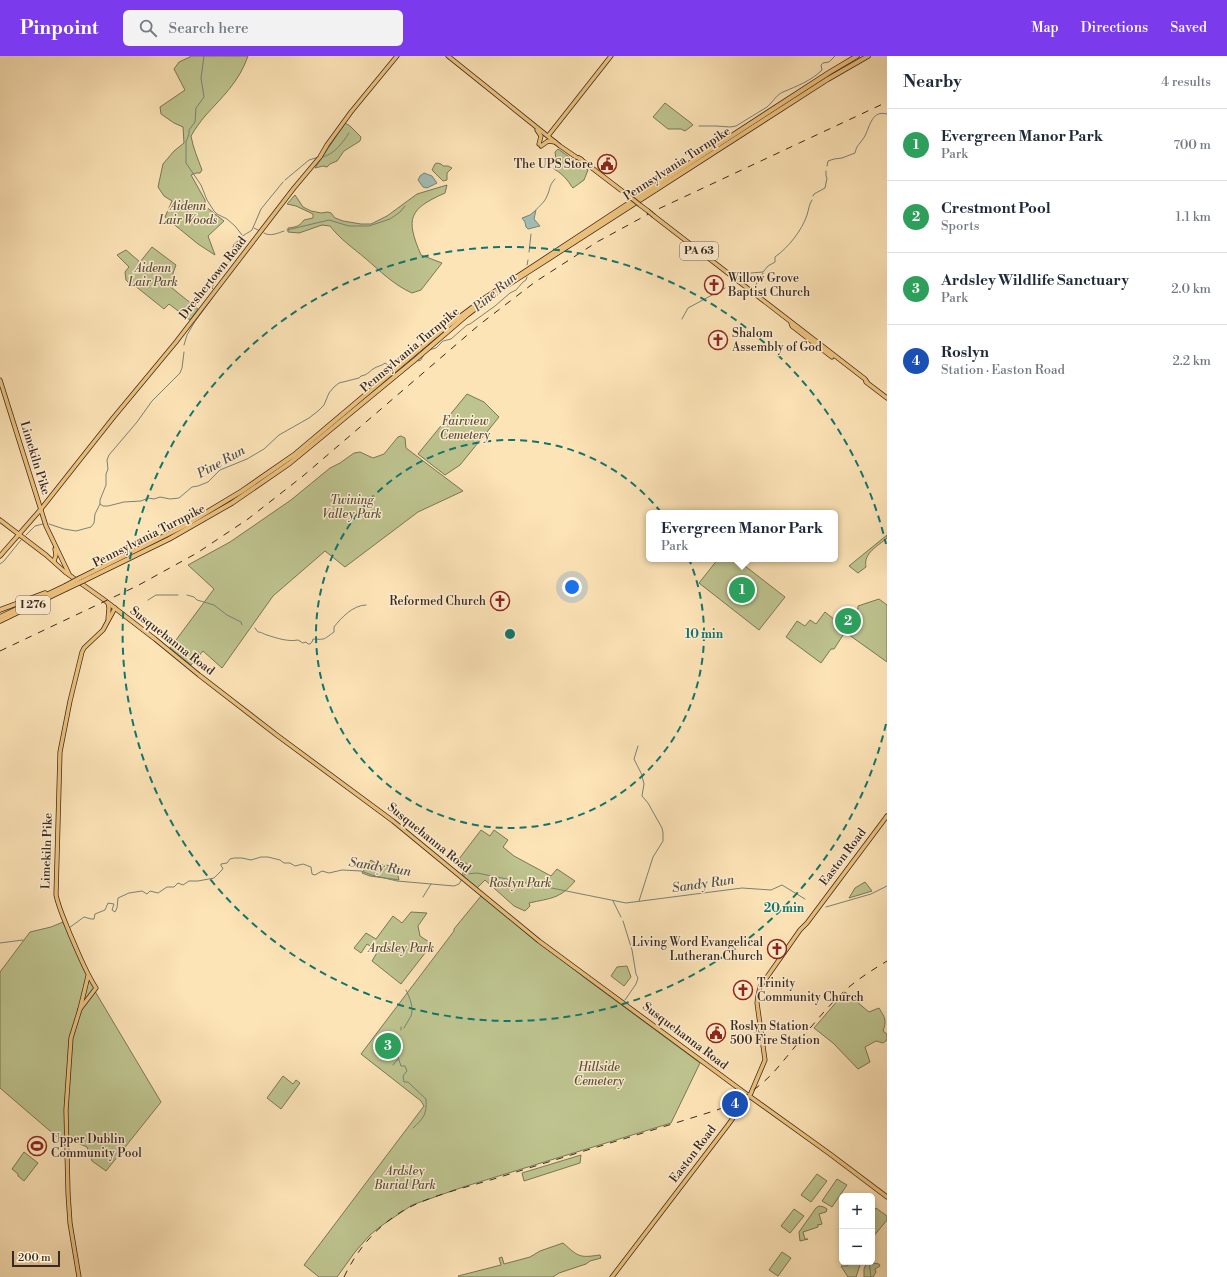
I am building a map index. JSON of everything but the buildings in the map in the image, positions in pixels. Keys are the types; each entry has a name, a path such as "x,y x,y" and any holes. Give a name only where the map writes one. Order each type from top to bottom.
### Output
{"highway":[{"name":"Pennsylvania Turnpike","path":"82,580 184,526 242,491 294,455 418,350 484,298 830,72 857,56"},
{"name":"Pennsylvania Turnpike","path":"0,617 169,539 232,503 290,463 467,315 500,290 828,79 868,56"},
{"name":"Pennsylvania Turnpike","path":"0,621 65,588"},
{"path":"0,610 65,588"}],"main road":[{"name":"Dreshertown Road","path":"0,556 41,509 113,418 176,342 294,188 320,157 351,112 397,56"},
{"name":"PA 63","path":"448,56 531,123 630,197 790,322 792,326 823,351 887,398"},
{"path":"548,135 612,56"},
{"name":"PA 63","path":"526,118 581,160"},
{"path":"531,123 541,134 540,145 550,141 561,146"},
{"name":"Limekiln Pike","path":"0,380 52,541"},
{"name":"Susquehanna Road","path":"0,520 278,736 394,822 539,940 887,1197"},
{"path":"52,541 56,557 54,561"},
{"path":"52,541 69,575"},
{"path":"55,551 63,563"},
{"path":"107,602 109,606 108,620"},
{"name":"Limekiln Pike","path":"80,1009 96,988 88,976 57,903 60,752 82,652 87,645 103,630 115,608"},
{"path":"108,615 115,608"},
{"name":"Easton Road","path":"612,1277 749,1096 764,1060 758,1003 760,987 887,816"},
{"path":"79,1277 70,1223 66,1121 70,1042 88,976"}],"green space":[{"name":"Aidenn Lair Woods","path":"190,56 248,56 240,74 224,95 203,118 191,136 202,170 200,173 191,175 205,200 205,206 224,221 208,236 215,255 198,244 165,217 172,201 164,196 158,187 163,164 174,151 184,143 183,127 161,114 160,107 185,90 174,69 179,62"},
{"path":"665,103 693,125 685,131 681,129 668,129 653,117"},
{"path":"345,123 361,137 360,141 344,151 337,161 327,167 323,166 315,168"},
{"path":"558,149 588,170 584,180 573,188 559,172 554,169 556,159 555,152"},
{"path":"437,163 452,168 447,173 447,180 443,181 432,170"},
{"path":"447,185 445,193 424,204 417,210 414,216 412,223 413,232 421,255 442,263 421,290 412,293 387,277 342,239 330,226 322,225 299,233 288,232 288,228 297,226 304,220 313,218 313,214 296,206 287,204 295,195 303,207 311,211 321,213 328,212 335,218 343,221 371,224 387,216 417,194"},
{"name":"Aidenn Lair Park","path":"152,247 176,265 173,273 172,288 198,309 190,320 169,304 164,309 126,280 125,272 129,267 117,255 126,250 140,262"},
{"name":"Fairview Cemetery","path":"467,394 484,402 499,417 460,465 445,475 418,454"},
{"name":"Twining Valley Park","path":"401,436 405,438 406,448 463,491 418,512 345,567 325,551 273,596 222,668 203,651 191,665 170,648 214,589 188,565 230,542 291,500 330,468 354,453 360,452 373,458 384,454 398,437"},
{"path":"887,535 887,538 869,554 866,567 858,573 849,566"},
{"path":"716,562 740,562 785,597 759,630 699,583"},
{"path":"879,599 887,605 887,662 845,632 834,649 831,649 821,663 786,637 797,621 805,626 810,620 816,624 825,612 835,620 838,616 858,609 858,606"},
{"name":"Roslyn Park","path":"481,830 490,836 494,830 508,840 503,847 514,856 551,876 557,869 575,881 560,895 529,903 530,906 525,911 514,906 485,880 477,888 462,875 467,864 459,859"},
{"path":"371,860 377,864 400,867 397,872 399,880 370,876 362,873"},
{"path":"865,882 872,891 849,898 855,888"},
{"path":"481,896 585,978 700,1063 671,1123 463,1187 412,1205 370,1235 355,1252 337,1277 319,1277 304,1265 424,1106 421,1101 361,1054 454,929"},
{"name":"Ardsley Park","path":"411,912 427,913 418,926 420,936 432,944 401,984 372,961 378,951 367,944 361,953 354,948 366,933 376,939 393,916 402,923"},
{"path":"63,922 96,993 161,1102 106,1171 92,1161 87,1147 70,1140 64,1143 0,1088 0,972 30,932 51,927"},
{"path":"627,966 631,977 624,986 611,976 617,967"},
{"path":"845,992 869,1012 879,1008 885,1019 883,1031 887,1034 887,1040 883,1043 876,1041 865,1047 870,1062 858,1069 833,1043 814,1028"},
{"path":"283,1076 293,1084 296,1080 300,1083 281,1109 267,1098"},
{"path":"24,1152 38,1163 24,1181 12,1169"},
{"path":"581,1155 580,1163 524,1181 522,1173"},
{"path":"817,1174 827,1181 811,1202 801,1195"},
{"path":"837,1179 847,1185 842,1193 839,1193 839,1197 832,1207 822,1201"},
{"path":"819,1206 827,1209 826,1212 819,1214 822,1224 818,1224 818,1227 803,1232 805,1239 808,1239 800,1241 799,1232"},
{"path":"876,1208 887,1216 887,1220 875,1235 875,1229"},
{"path":"794,1209 804,1216 790,1233 781,1226"},
{"path":"563,1243 576,1254 583,1256 600,1255 601,1258 559,1273 553,1277 458,1276 501,1265 499,1258 502,1257 504,1264 530,1257 540,1251"},
{"path":"782,1252 791,1258 778,1276 769,1270"},
{"path":"875,1263 879,1264 880,1266 875,1269 876,1272 873,1277 864,1277 866,1265 875,1265"},
{"path":"860,1265 856,1277 848,1277 841,1266"}],"water":[{"path":"424,173 432,176 437,183 427,188 423,187 418,180"},
{"path":"536,210 534,219 540,226 528,229 522,218 530,215"}],"waterway":[{"path":"204,56 201,78 204,97 196,108 195,122 189,130 186,142 186,163 201,185 207,200 214,211 227,219 242,235"},
{"path":"699,126 736,126 767,107 781,93 804,83 813,77 822,70 821,65 823,63 829,62 835,56"},
{"path":"827,166 828,161 855,153 874,117 881,113 887,114"},
{"path":"322,157 334,151 349,133"},
{"path":"285,180 309,160 319,157"},
{"path":"813,196 825,188 827,178 826,171"},
{"name":"Pine Run","path":"535,211 545,200 550,186 555,179"},
{"path":"233,247 243,236 252,230 261,209 283,182"},
{"path":"751,273 763,272 768,266 775,262 775,257 790,243 802,226 812,200"},
{"path":"287,230 329,220 349,226 369,226 390,219 400,212 405,206"},
{"path":"254,228 260,231"},
{"path":"264,233 271,235 284,231"},
{"name":"Pine Run","path":"529,252 531,234"},
{"path":"214,290 212,288 213,285 223,266 228,263 231,254"},
{"name":"Pine Run","path":"527,265 528,260"},
{"path":"753,289 763,273"},
{"name":"Pine Run","path":"429,350 436,348 443,341 451,339 467,325 516,290 527,277"},
{"path":"682,319 688,308 725,288"},
{"path":"184,345 187,335 194,323 213,297"},
{"path":"49,524 76,531 91,527 94,523 95,514 106,485 106,474 108,469 107,460 109,455 137,422 152,401 180,373 184,352"},
{"name":"Pine Run","path":"100,504 103,506 108,506 124,502 141,501 148,498 179,498 192,487 208,482 220,470 247,459 264,449 279,435 309,418 324,405 329,393 339,383 359,378 375,368 385,363 388,365 411,352"},
{"name":"Pine Run","path":"417,360 421,360 427,352"},
{"name":"Pine Run","path":"26,535 35,526 43,524"},
{"name":"Pine Run","path":"0,564 21,540"},
{"path":"148,600 156,595 178,595"},
{"path":"187,595 194,597 197,600 214,605 227,615 241,622 242,625"},
{"path":"255,628 258,632 266,635 286,640 298,640 303,643 306,642 310,644 313,639 325,638 334,632 334,627 344,616 356,607 366,605"},
{"path":"638,746 634,759 642,775"},
{"path":"639,901 653,857 663,841 662,828 648,803 642,796 644,784 642,776"},
{"name":"Sandy Run","path":"69,928 84,917 94,919 95,914 105,910 108,903 114,904 112,910 115,912 118,898 129,893 142,891 147,894 150,891 158,893 167,887 174,887 178,883 183,885 189,881 214,878 222,870 223,868 221,864 227,863 230,859 234,858 251,860 261,857 268,857 280,860 284,863 290,863 295,866 303,864 311,867 312,874 315,875 322,871 329,873 342,870 361,871 397,881 454,886 459,884 462,879"},
{"name":"Sandy Run","path":"463,876 466,874 477,873 626,903 742,888 771,890 782,885 805,899"},
{"path":"423,897 431,884"},
{"name":"Sandy Run","path":"826,907 871,894 887,886"},
{"path":"613,901 621,917"},
{"path":"623,921 632,950 638,978 636,984 625,1000"},
{"name":"Sandy Run","path":"0,943 23,940"},
{"path":"404,1028 411,1016 412,1010 406,990"},
{"path":"387,1054 392,1051"},
{"path":"396,1051 401,1066 405,1066 407,1071 403,1076 404,1082 408,1082 426,1099 424,1115 413,1128"},
{"path":"393,1065 398,1059"},
{"path":"869,1265 871,1277"}],"railway":[{"path":"0,651 137,586 197,553 248,519 303,476 479,325 535,282 597,242 654,211 887,102"},
{"path":"344,1277 361,1249 375,1232 392,1218 411,1206 448,1192 717,1110 739,1099 760,1085 772,1074 838,997 858,980 887,961"}],"place":[{"name":"The UPS Store","path":"607,164"},
{"name":"Willow Grove Baptist Church","path":"714,285"},
{"name":"Shalom Assembly of God","path":"718,340"},
{"name":"Evergreen Manor Park","path":"742,590"},
{"name":"Reformed Church","path":"500,601"},
{"name":"Crestmont Pool","path":"848,621"},
{"name":"Living Word Evangelical Lutheran Church","path":"777,949"},
{"name":"Trinity Community Church","path":"743,990"},
{"name":"Roslyn Station 500 Fire Station","path":"716,1033"},
{"name":"Ardsley Wildlife Sanctuary","path":"388,1046"},
{"name":"Roslyn","path":"735,1104"},
{"name":"Upper Dublin Community Pool","path":"37,1146"}],"park label":[{"name":"Hillside Cemetery","path":"599,1074"},
{"name":"Ardsley Burial Park","path":"405,1178"}]}
